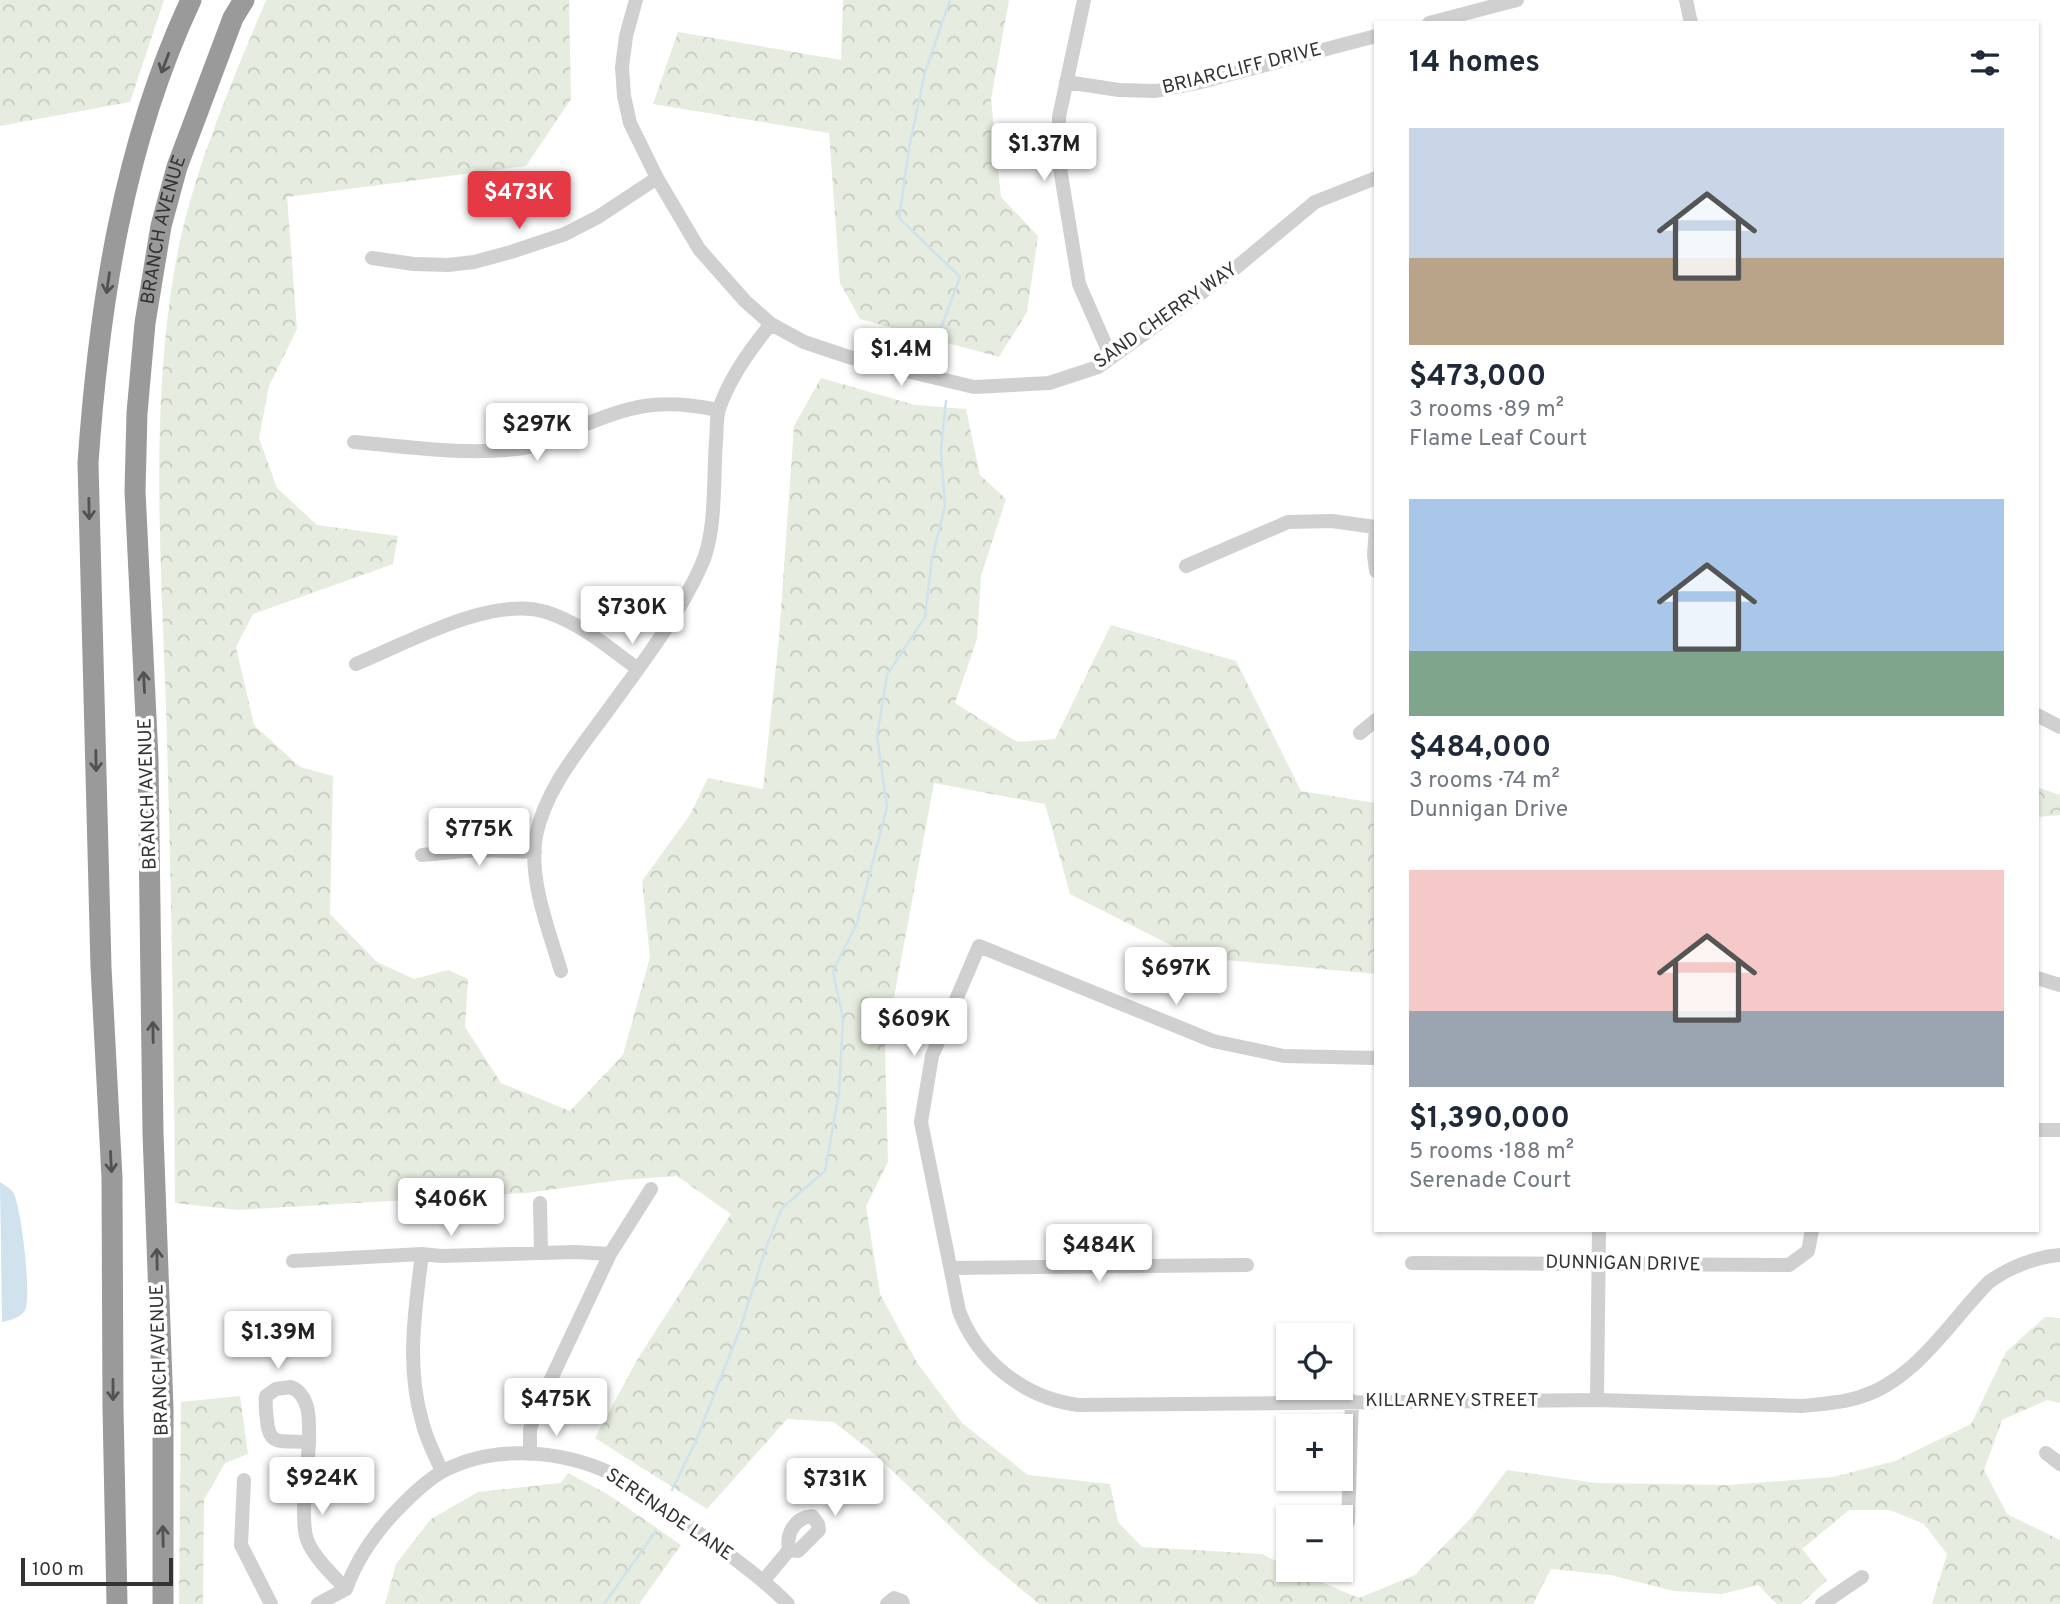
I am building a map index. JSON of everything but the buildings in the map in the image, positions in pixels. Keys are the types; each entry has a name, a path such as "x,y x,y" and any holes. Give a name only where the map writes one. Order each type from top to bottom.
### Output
{"highway":[{"path":"117,1604 112,1178 101,967 88,463 97,360 120,216 164,62 191,0"},
{"name":"BRANCH AVENUE","path":"163,1604 163,1409 153,1133 148,772 135,491 137,413 145,323 161,226 177,167 225,40 244,0"}],"street":[{"name":"SAND CHERRY WAY","path":"636,0 626,36 622,67 630,124 657,178 699,249 745,301 771,324 804,342 852,358 974,387 1049,383 1098,367 1233,270 1315,202 1374,179"},
{"path":"1084,0 1059,117 1060,174 1079,284 1111,357"},
{"path":"1437,21 1517,0"},
{"path":"1686,0 1691,21"},
{"name":"BRIARCLIFF DRIVE","path":"1066,82 1119,90 1156,91 1197,83 1374,37"},
{"path":"372,258 415,264 448,265 474,262 565,234 598,217 657,178"},
{"path":"561,971 538,886 536,836 543,811 569,763 679,610 703,563 710,534 718,410 747,353 771,324"},
{"path":"354,442 473,452 527,448 612,413 650,404 688,404 718,410"},
{"path":"1185,566 1288,522 1332,520 1374,526"},
{"path":"356,664 465,619 502,609 527,608 575,625 638,669"},
{"path":"2039,716 2060,727"},
{"path":"1360,733 1374,722"},
{"path":"422,855 476,850 535,852"},
{"name":"KILLARNEY STREET","path":"1374,1058 1284,1056 1213,1041 979,946 932,1056 921,1122 959,1311 975,1343 995,1366 1029,1390 1053,1400 1077,1405 1597,1400 1802,1406 1864,1396 1887,1383 1915,1363 1942,1336 1968,1302 1995,1278 2025,1263 2060,1255"},
{"path":"2039,979 2060,985"},
{"path":"2039,1130 2060,1130"},
{"path":"530,1454 530,1430 535,1413 610,1254 651,1189"},
{"path":"540,1203 541,1253"},
{"path":"1597,1400 1599,1232"},
{"name":"DUNNIGAN DRIVE","path":"1412,1263 1789,1265 1808,1251 1812,1232"},
{"path":"293,1261 422,1254 610,1254"},
{"path":"422,1254 413,1315 414,1373 421,1418 442,1472"},
{"path":"951,1268 1247,1265"},
{"path":"1349,1505 1352,1401"},
{"path":"309,1443 304,1524 306,1541 317,1558 346,1589 318,1604"},
{"path":"2046,1453 2060,1464"},
{"name":"SERENADE LANE","path":"346,1589 356,1564 391,1515 428,1481 461,1463 530,1454 552,1455 576,1461 621,1479 764,1580 788,1604"},
{"path":"244,1480 241,1545 271,1604"},
{"path":"764,1580 789,1550"},
{"path":"1822,1604 1862,1577"},
{"path":"887,1604 894,1598 903,1604"}],"green space":[{"path":"0,0 164,0 130,102 0,126"},
{"path":"266,0 569,0 571,99 526,166 287,197 297,329 269,386 259,438 277,488 317,525 398,536 393,564 253,614 236,647 254,725 300,767 333,776 330,914 377,962 414,979 448,970 468,979 465,1027 501,1083 570,1111 623,1055 650,957 642,881 690,815 708,778 763,789 779,638 794,426 821,378 915,405 966,409 980,475 1006,499 981,576 977,639 955,703 1017,742 1055,739 1111,625 1236,661 1301,791 1374,803 1374,974 1194,957 1070,894 1045,804 934,783 885,1046 888,1162 866,1206 880,1294 918,1364 962,1423 1028,1475 1110,1484 1118,1522 1142,1547 1262,1554 1276,1561 1276,1582 1321,1582 1359,1598 1415,1575 1471,1518 1507,1470 1596,1483 1729,1485 1833,1477 1895,1461 1971,1424 2006,1352 2045,1317 2060,1318 2060,1403 2047,1400 2002,1420 1984,1470 2007,1514 2060,1540 2060,1604 1932,1604 1947,1554 1924,1524 1890,1510 1849,1510 1802,1549 1827,1580 1801,1604 1777,1604 1758,1585 1722,1594 1674,1591 1610,1575 1551,1569 1533,1604 1039,1604 980,1555 877,1456 834,1422 787,1419 707,1509 595,1438 637,1360 731,1214 677,1176 621,1180 526,1193 238,1210 175,1203 171,893 160,542 160,431 167,321 175,266 191,197 213,131"},
{"path":"843,0 1009,0 991,99 1001,197 1038,236 1027,312 999,357 860,319 840,283 829,133 653,104 678,32 841,60"},
{"path":"2039,788 2060,795 2060,815 2039,817"},
{"path":"240,1396 248,1454 225,1463 204,1500 203,1604 179,1604 181,1402"},
{"path":"568,1473 609,1495 681,1545 639,1604 385,1604 396,1564 431,1519 478,1492 561,1483"}],"water":[{"path":"0,1182 13,1192 16,1200 25,1251 27,1288 27,1302 23,1313 2,1322"}],"waterway":[{"path":"940,356 938,336 960,277 899,218 910,143 925,72 950,0"},
{"path":"672,1490 695,1443 740,1329 782,1208 825,1171 839,1093 843,1019 833,971 857,923 887,807 877,736 887,675 925,617 932,559 945,506 941,450 946,401"},
{"path":"604,1604 656,1531"}]}
